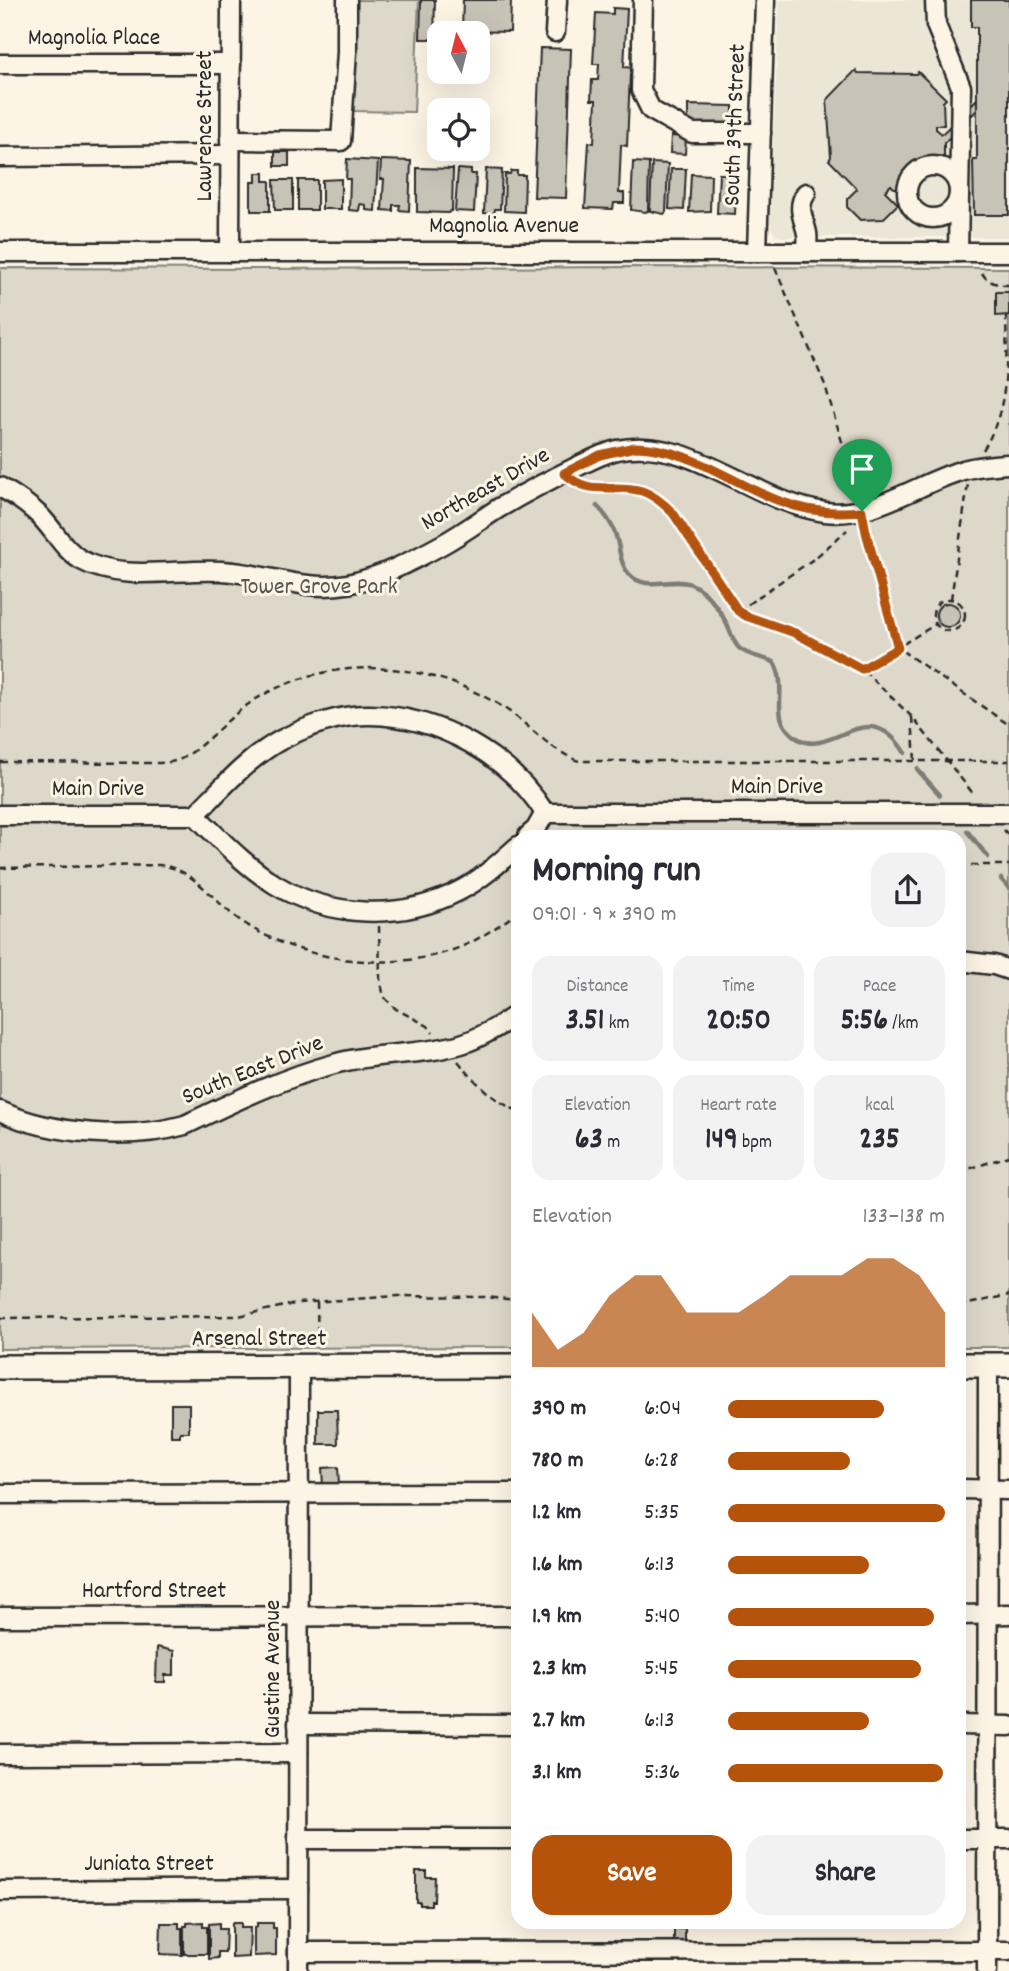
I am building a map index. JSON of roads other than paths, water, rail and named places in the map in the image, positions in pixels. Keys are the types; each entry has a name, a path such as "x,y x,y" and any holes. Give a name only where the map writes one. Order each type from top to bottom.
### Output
{"main road":[{"path":"966,1365 999,1365"},
{"name":"Arsenal Street","path":"0,1367 511,1366"}],"street":[{"name":"Lawrence Street","path":"230,252 231,0"},
{"path":"0,157 341,141 346,0"},
{"path":"555,32 557,0"},
{"path":"643,0 640,90 651,110 692,133 761,134"},
{"name":"South 39th Street","path":"757,252 765,0"},
{"path":"935,0 936,24 961,87 958,252"},
{"name":"Magnolia Place","path":"0,64 231,64"},
{"path":"807,231 807,252"},
{"name":"Magnolia Avenue","path":"0,252 1009,252"},
{"name":"Northeast Drive","path":"0,486 41,517 66,548 81,560 101,567 121,572 145,573 221,570 309,586 327,586 364,580 404,563 444,544 498,509 564,473 617,450 651,447 686,457 777,500 825,512 862,511 961,470 1009,464"},
{"path":"511,853 497,866 459,891 418,906 378,912 343,911 306,900 285,890 238,856 195,815 246,763 280,741 320,723 369,715 404,719 437,728 473,744 503,765 531,791 545,813 535,830"},
{"name":"Main Drive","path":"545,813 1009,813"},
{"name":"Main Drive","path":"0,815 195,815"},
{"path":"966,962 994,965 1009,970"},
{"name":"South East Drive","path":"0,1111 27,1121 74,1129 112,1134 153,1132 185,1125 280,1082 336,1063 445,1047 473,1039 511,1018"},
{"path":"987,1971 988,1490 999,1365"},
{"name":"Gustine Avenue","path":"298,1971 299,1366"},
{"path":"966,1489 1009,1490"},
{"path":"0,1494 511,1493"},
{"path":"966,1615 1009,1614"},
{"name":"Hartford Street","path":"0,1617 511,1616"},
{"path":"298,1724 511,1725"},
{"path":"966,1725 1009,1726"},
{"path":"0,1754 299,1753"},
{"path":"298,1839 511,1839"},
{"path":"966,1839 1009,1839"},
{"name":"Juniata Street","path":"0,1891 298,1889"},
{"path":"298,1952 1009,1951"}],"waterway":[{"path":"597,506 608,518 617,538 621,560 629,574 643,582 683,582 697,587 709,597 726,623 734,642 742,651 774,662 780,680 781,714 787,729 801,740 816,743 859,728 874,727 889,735 905,753"},
{"path":"917,769 940,795"},
{"path":"967,831 988,857"},
{"path":"1001,879 1009,888"}],"park label":[{"name":"Tower Grove Park","path":"319,588"}]}
